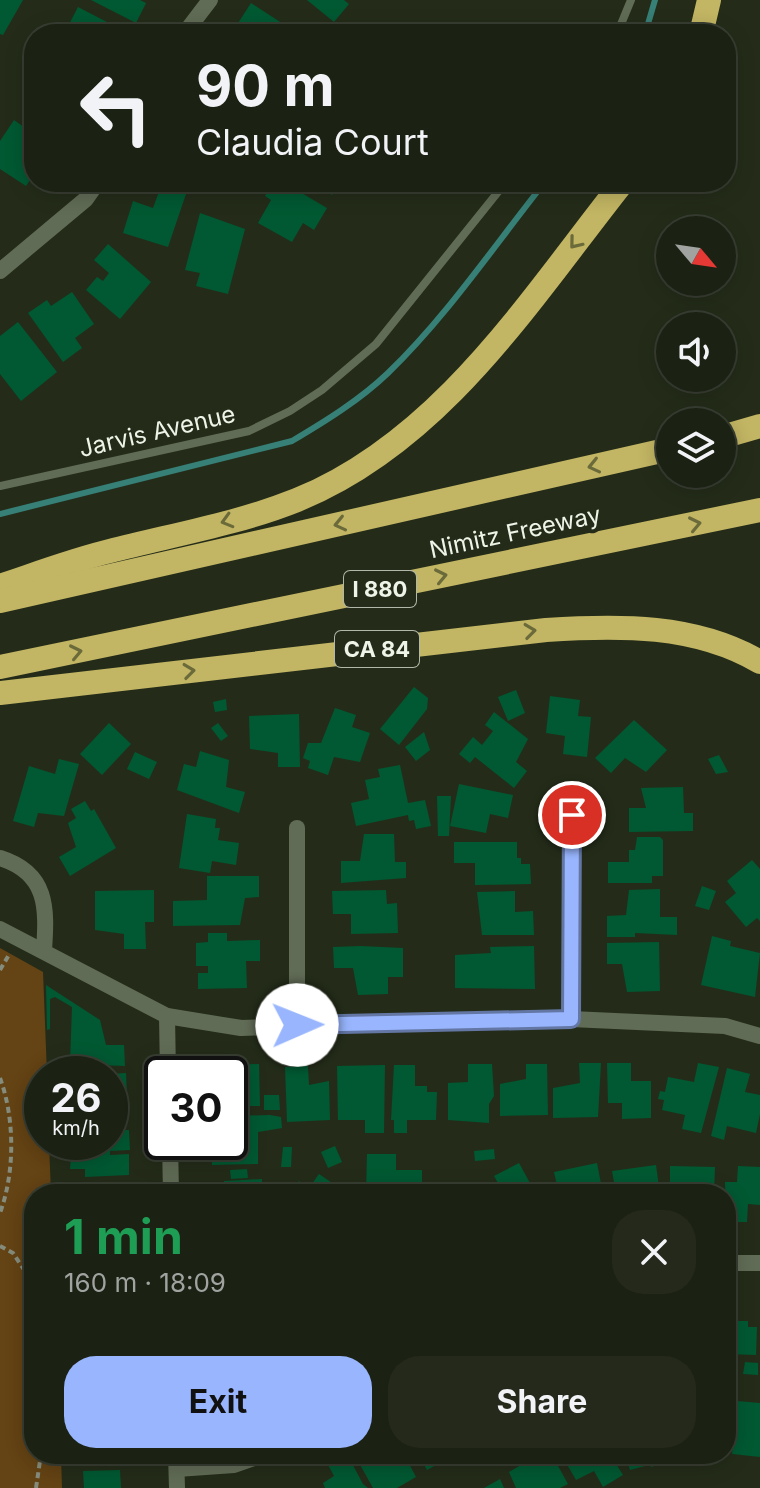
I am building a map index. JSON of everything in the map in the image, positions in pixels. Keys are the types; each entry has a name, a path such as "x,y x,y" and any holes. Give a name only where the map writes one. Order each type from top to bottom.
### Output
{"highway":[{"path":"703,24 709,0"},
{"path":"0,586 105,552 226,522 298,499 362,466 420,424 469,374 615,192"},
{"path":"736,434 760,428"},
{"name":"Nimitz Freeway","path":"0,601 656,452"},
{"name":"Nimitz Freeway","path":"0,667 760,510"},
{"name":"CA 84","path":"0,693 612,625 707,640 760,662"}],"street":[{"path":"192,24 210,0"},
{"path":"0,271 91,192"},
{"path":"571,1019 572,815"},
{"path":"297,828 297,1025"},
{"path":"0,858 32,875 47,907 44,950"},
{"path":"0,929 167,1016 241,1028 571,1019 725,1026 760,1036"},
{"path":"167,1016 168,1056"},
{"path":"170,1160 171,1184"},
{"path":"736,1263 760,1263"},
{"path":"176,1464 177,1488"},
{"path":"215,1464 237,1464"}],"lane":[{"path":"621,24 631,0"},
{"name":"Jarvis Avenue","path":"0,486 249,431 290,411 322,390 376,344 498,192"}],"path":[{"path":"0,1078 10,1128 10,1168 0,1213"},
{"path":"0,1246 13,1253 24,1270"},
{"path":"36,1488 40,1464"}],"shaded area":[{"path":"0,948 43,972 46,1056 24,1056 24,1160 50,1160 51,1184 24,1184 24,1464 61,1464 62,1488 0,1488"}],"building":[{"path":"0,0 23,0 3,35 0,34"},
{"path":"91,0 140,0 146,3 136,23"},
{"path":"307,0 344,0 349,4 334,22"},
{"path":"251,3 283,24 237,24"},
{"path":"78,7 111,24 69,24"},
{"path":"14,120 24,127 24,185 0,169 0,141"},
{"path":"159,192 186,194 168,247 123,233 133,201 153,208"},
{"path":"267,192 300,192 327,208 314,230 303,223 292,242 258,223 271,200 265,196"},
{"path":"200,213 245,229 228,294 196,286 200,273 185,270"},
{"path":"108,244 151,282 120,319 86,290 97,277 103,281 109,273 94,260"},
{"path":"72,292 94,324 75,338 82,348 63,362 28,313 47,300 51,306"},
{"path":"18,322 57,372 21,401 0,374 0,336"},
{"path":"414,687 428,698 427,709 399,745 380,729"},
{"path":"516,690 525,713 508,721 498,697"},
{"path":"550,696 580,700 578,716 591,717 587,757 563,754 565,736 546,733"},
{"path":"226,699 227,710 215,712 213,702"},
{"path":"335,708 356,715 352,727 370,733 360,762 334,757 328,775 308,768 310,761 303,758 308,743 321,743"},
{"path":"494,712 528,739 516,762 527,771 514,788 475,757 470,763 459,754 473,737 482,745 493,731 485,725"},
{"path":"299,714 300,767 278,767 278,753 250,749 249,716"},
{"path":"634,720 667,750 646,772 625,758 611,773 595,758"},
{"path":"109,723 131,744 102,775 80,754"},
{"path":"218,723 228,736 221,741 211,728"},
{"path":"424,732 430,750 416,761 405,747"},
{"path":"200,751 229,760 226,787 245,792 239,813 177,790 184,764 196,767"},
{"path":"135,752 157,762 149,779 127,769"},
{"path":"719,755 728,772 716,774 708,759"},
{"path":"59,759 79,764 64,816 38,813 34,827 13,821 29,766 55,774"},
{"path":"400,765 408,803 425,800 431,826 416,829 414,820 409,821 408,815 356,826 351,803 369,799 365,780 380,777 378,769"},
{"path":"459,784 513,795 508,818 490,814 486,833 450,826"},
{"path":"683,787 684,813 693,813 693,831 629,832 629,808 646,808 641,788"},
{"path":"437,796 451,796 449,836 438,836"},
{"path":"85,801 91,811 94,809 116,848 70,876 59,857 76,847 68,823 76,818 71,809"},
{"path":"187,814 216,819 215,828 220,828 218,840 239,843 236,865 212,861 210,873 179,868"},
{"path":"364,834 394,834 395,862 406,862 406,878 341,883 341,861 360,861"},
{"path":"637,837 660,837 663,840 663,876 652,876 652,883 608,883 608,862 629,862 629,850 635,850"},
{"path":"454,842 517,842 517,858 521,858 521,864 530,864 531,884 475,885 475,863 454,863"},
{"path":"752,860 760,869 760,921 757,918 746,927 725,902 736,893 727,881"},
{"path":"207,876 259,876 259,897 245,898 240,925 173,926 173,901 207,900"},
{"path":"702,886 716,891 709,910 695,906"},
{"path":"660,889 660,917 677,917 677,935 635,933 635,937 607,937 607,916 626,915 629,890"},
{"path":"154,890 154,922 145,922 146,949 124,949 124,934 95,930 95,891"},
{"path":"386,890 387,904 397,903 398,933 351,934 351,914 333,914 332,891"},
{"path":"515,891 515,912 533,911 534,935 482,935 477,892"},
{"path":"208,933 227,933 227,941 260,940 260,961 246,961 247,988 198,989 198,973 208,973 208,966 196,966 196,943 208,942"},
{"path":"712,936 731,941 730,946 760,953 755,997 701,985"},
{"path":"659,942 660,991 627,992 622,964 607,964 607,943"},
{"path":"534,946 535,989 455,988 455,955 491,953 490,947"},
{"path":"333,947 403,948 403,977 388,977 388,994 358,995 353,968 334,968"},
{"path":"46,985 100,1020 106,1045 124,1045 125,1056 70,1056 72,1007 55,997 50,999 50,1029 47,1030"},
{"path":"579,1063 601,1063 598,1117 553,1118 553,1088 580,1083"},
{"path":"607,1063 631,1063 631,1081 651,1081 651,1118 622,1119 622,1103 608,1103"},
{"path":"698,1063 719,1067 701,1133 682,1129 685,1115 662,1110 664,1100 658,1099 660,1091 665,1092 668,1077 694,1082"},
{"path":"248,1064 259,1064 260,1106 248,1106"},
{"path":"468,1064 492,1064 494,1096 489,1104 489,1123 448,1120 448,1083 468,1082"},
{"path":"526,1064 547,1064 548,1115 500,1116 500,1084 526,1079"},
{"path":"385,1065 384,1133 365,1133 365,1120 338,1120 337,1066"},
{"path":"394,1065 415,1065 415,1086 427,1086 427,1092 437,1092 436,1120 407,1120 407,1133 394,1133 394,1120 391,1120"},
{"path":"308,1066 309,1085 329,1081 330,1120 287,1122 285,1067"},
{"path":"727,1068 750,1074 745,1092 760,1095 760,1114 756,1133 727,1126 724,1140 711,1136"},
{"path":"264,1095 279,1095 280,1110 264,1110"},
{"path":"248,1116 281,1117 282,1128 258,1132 258,1164 212,1165 212,1160 248,1160"},
{"path":"335,1146 342,1162 328,1168 321,1152"},
{"path":"283,1147 292,1147 291,1167 281,1167"},
{"path":"494,1149 495,1159 475,1161 474,1151"},
{"path":"129,1154 129,1175 85,1177 85,1169 70,1169 71,1160 128,1160"},
{"path":"367,1154 396,1154 396,1170 422,1170 422,1184 366,1184"},
{"path":"519,1163 531,1184 498,1184 494,1176"},
{"path":"597,1163 601,1184 557,1184 554,1172"},
{"path":"656,1165 659,1184 614,1184 612,1171"},
{"path":"670,1166 715,1167 714,1184 666,1184 670,1182"},
{"path":"738,1166 760,1167 760,1205 748,1204 747,1222 736,1222 736,1184 725,1184 737,1182"},
{"path":"247,1169 248,1178 231,1179 230,1170"},
{"path":"319,1174 334,1184 312,1184"},
{"path":"262,1179 262,1184 224,1184 224,1181"},
{"path":"736,1321 748,1321 748,1327 757,1327 756,1355 736,1354"},
{"path":"745,1362 758,1363 758,1375 743,1374"},
{"path":"737,1401 760,1403 760,1457 736,1454"},
{"path":"328,1464 352,1464 368,1488 325,1488 323,1483 334,1476"},
{"path":"360,1464 409,1464 416,1477 397,1488 373,1488"},
{"path":"424,1464 438,1464 427,1470"},
{"path":"522,1464 557,1464 568,1484 560,1488 516,1488 509,1472"},
{"path":"567,1464 616,1464 623,1475 603,1487 594,1471 576,1480"},
{"path":"628,1464 644,1464 645,1466 630,1470"},
{"path":"120,1470 121,1488 84,1488 83,1471"},
{"path":"500,1479 504,1488 484,1488"}],"waterway":[{"path":"648,24 655,0"},
{"path":"0,514 292,441 304,434 366,392 410,351 537,192"}],"route":[{"path":"297,1025 571,1019 572,815"}]}
